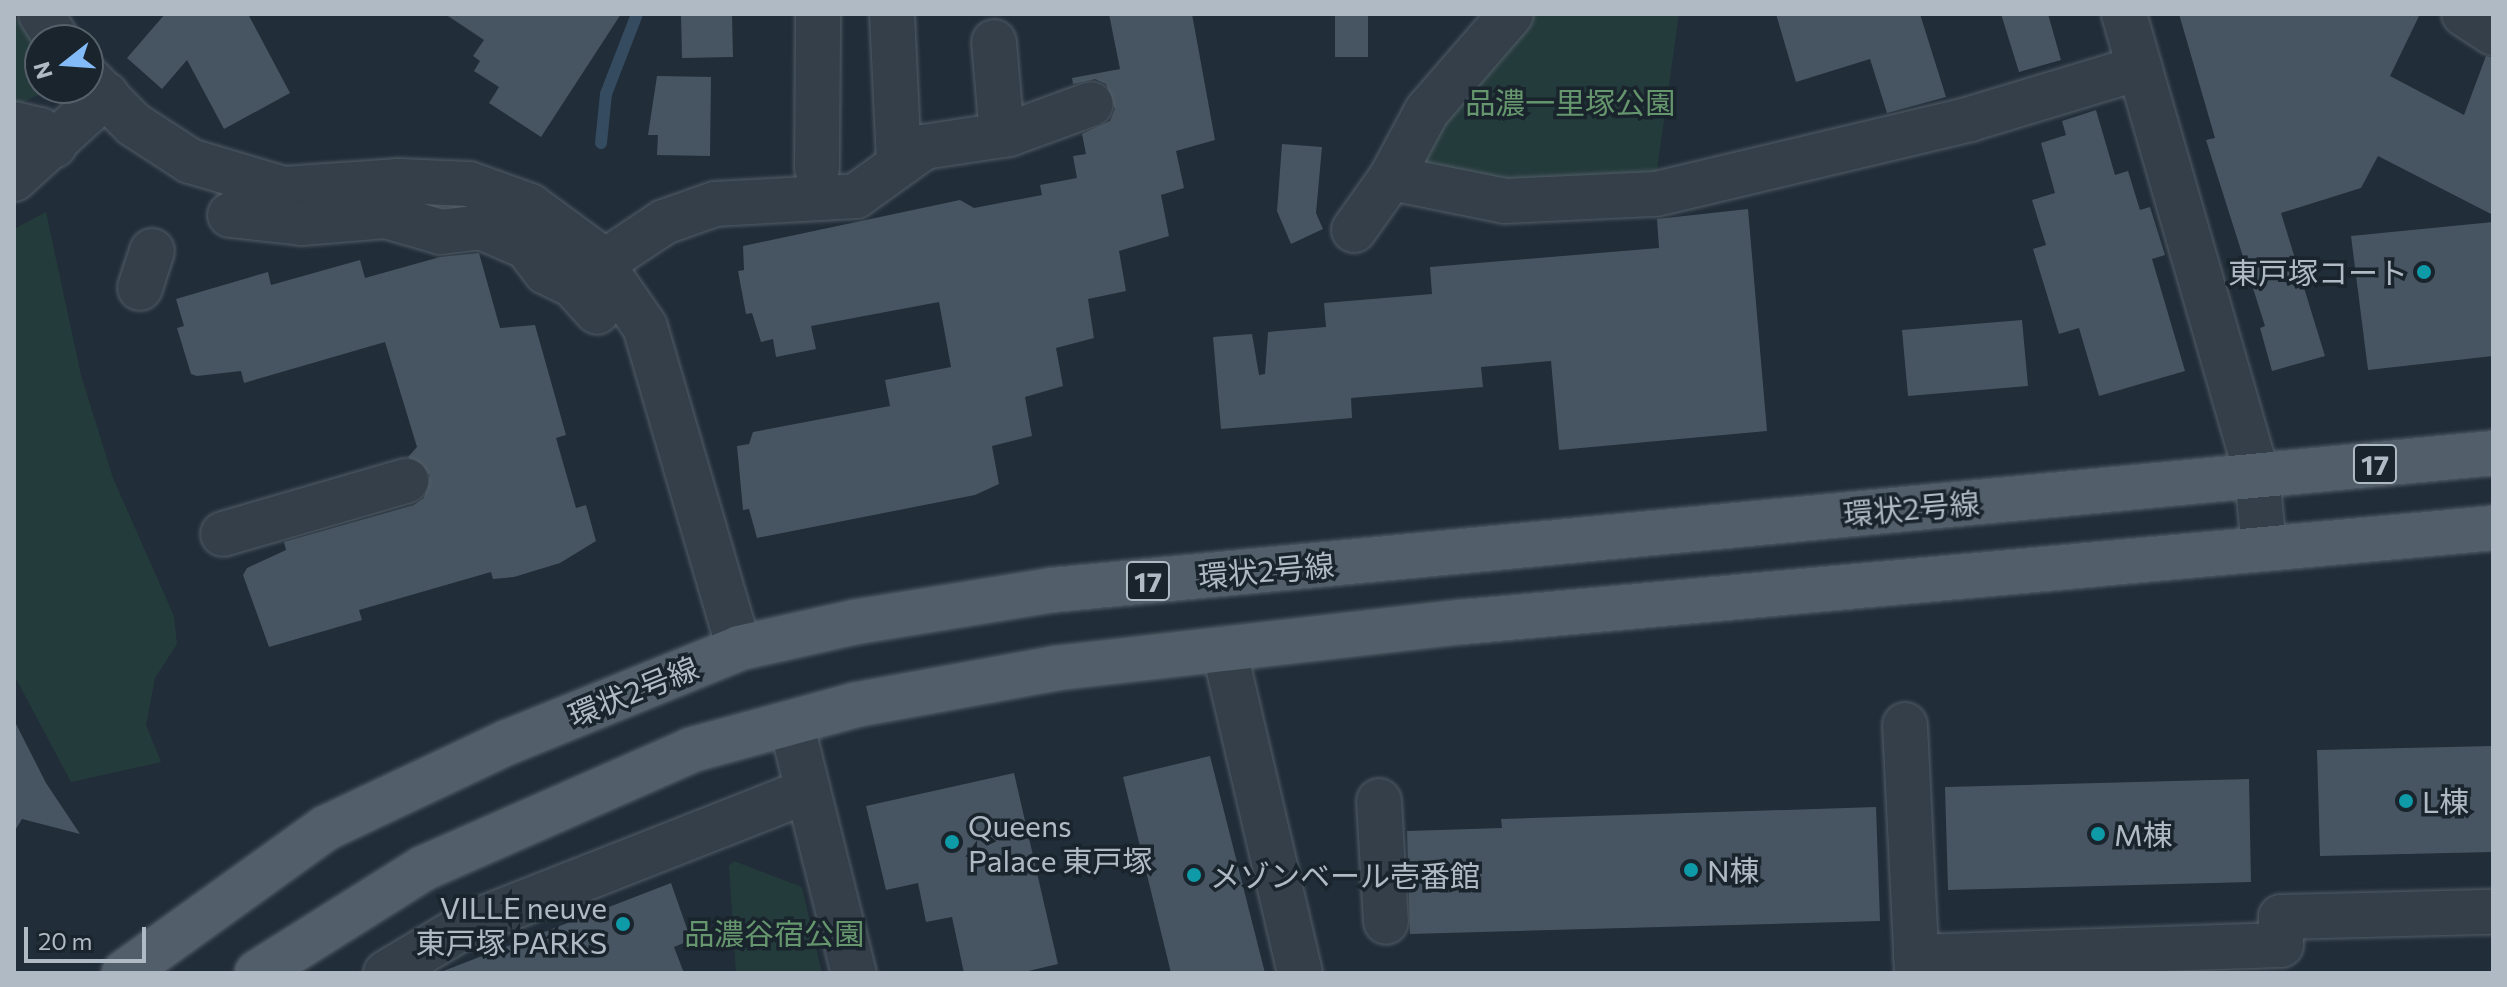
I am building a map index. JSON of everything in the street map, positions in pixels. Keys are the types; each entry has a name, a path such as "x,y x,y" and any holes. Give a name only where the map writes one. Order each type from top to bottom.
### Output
{"main road":[{"name":"環状2号線","path":"124,973 326,828 508,742 739,648 1053,590 2493,453"},
{"path":"257,973 424,868 691,750 791,723 1057,668 1224,649 2493,528"}],"street":[{"path":"817,168 818,14"},
{"path":"892,14 899,164"},
{"path":"1354,230 1391,178 1427,111 1511,14"},
{"path":"2124,14 2257,475 2264,548"},
{"path":"2464,14 2493,33"},
{"path":"994,42 1002,135"},
{"path":"1391,178 1505,201 1656,194 1970,119 2139,68"},
{"path":"104,93 133,124 190,161 284,189 399,181 469,184 530,206 601,264 645,327 739,648"},
{"path":"14,179 54,145 84,104"},
{"path":"601,264 664,222 715,204 856,196 924,147 1002,135 1091,104"},
{"path":"14,124 40,130 54,145"},
{"path":"230,215 302,223 386,216 441,232 481,227 527,247 546,272 573,285 597,312"},
{"path":"223,534 406,481"},
{"path":"1224,649 1300,973"},
{"path":"791,723 854,973"},
{"path":"1905,725 1917,965 2199,960 2281,945 2281,917 2493,912"},
{"path":"386,973 467,925 792,797"},
{"path":"1379,801 1386,922"}],"green space":[{"name":"品濃一里塚公園","path":"1527,14 1679,14 1655,184 1426,176 1418,147"},
{"path":"14,15 24,30 24,102 14,107"},
{"path":"46,212 81,375 113,478 174,616 177,644 155,678 146,725 161,762 71,782 14,675 14,229"},
{"name":"品濃谷宿公園","path":"734,861 802,887 822,973 736,973 729,866"}],"building":[{"path":"165,14 248,14 290,93 224,129 187,60 162,89 127,58"},
{"path":"445,14 621,14 541,137 489,103 499,87 474,71 480,61 473,56 484,40"},
{"path":"681,14 732,14 733,57 682,58"},
{"path":"1109,14 1192,14 1215,140 1176,151 1184,188 1161,195 1169,236 1119,251 1126,291 1088,299 1094,338 1056,348 1063,386 1025,397 1032,436 992,446 999,484 975,495 757,538 749,509 743,510 737,446 749,444 753,432 890,406 885,380 951,367 939,302 811,326 816,349 776,357 773,339 761,342 752,313 746,314 738,271 744,270 743,246 960,200 974,208 1042,195 1040,185 1077,178 1073,156 1086,154 1082,134 1110,121 1115,109 1106,84 1095,79 1073,84 1072,78 1120,69"},
{"path":"1335,14 1368,14 1368,57 1335,57"},
{"path":"1776,14 1920,14 1946,97 1887,113 1870,59 1796,82"},
{"path":"2001,14 2048,14 2061,60 2019,72"},
{"path":"2179,14 2420,14 2390,76 2464,115 2486,56 2493,58 2493,215 2378,156 2361,188 2281,213 2325,356 2272,371 2260,328 2265,326 2206,140 2215,138"},
{"path":"657,76 711,77 710,156 657,155 658,135 648,135"},
{"path":"2096,110 2115,175 2128,171 2140,210 2150,207 2165,255 2152,259 2185,371 2099,396 2079,328 2059,334 2033,249 2046,245 2032,200 2055,193 2041,143 2066,135 2062,121"},
{"path":"1282,144 1322,147 1316,213 1323,229 1291,244 1277,211"},
{"path":"1748,209 1767,431 1559,450 1551,361 1481,367 1483,387 1351,398 1352,418 1221,429 1213,337 1252,334 1259,375 1265,374 1268,332 1326,327 1324,303 1432,294 1430,267 1659,248 1657,219"},
{"name":"東戸塚コート","path":"2493,222 2493,356 2368,370 2351,236"},
{"path":"479,253 500,328 535,325 566,435 556,438 576,508 586,505 596,541 560,563 514,577 493,579 491,572 359,610 362,620 269,647 243,575 247,568 286,550 284,542 414,505 424,498 430,475 408,457 417,447 385,342 244,383 241,371 197,376 191,374 177,328 184,326 176,299 268,272 271,285 360,260 365,278 440,257"},
{"path":"2022,320 2028,386 1908,396 1902,330"},
{"path":"14,720 46,783 80,834 22,819 14,832"},
{"name":"L棟","path":"2493,746 2493,852 2320,856 2317,750"},
{"name":"メゾンベール壱番館","path":"1210,756 1265,973 1171,973 1123,777"},
{"name":"Queens Palace 東戸塚","path":"1014,773 1058,964 1020,973 964,973 952,917 926,922 918,883 886,890 866,806"},
{"name":"M棟","path":"2249,779 2251,882 1948,890 1945,787"},
{"name":"N棟","path":"1876,807 1880,921 1410,934 1407,831 1502,828 1501,819"},
{"name":"VILLE neuve 東戸塚 PARKS","path":"671,883 691,940 674,947 684,973 438,973"}],"waterway":[{"path":"601,143 606,94 637,14"}],"place":[{"name":"東戸塚コート","path":"2424,272"},
{"name":"L棟","path":"2406,801"},
{"name":"M棟","path":"2098,834"},
{"name":"Queens Palace 東戸塚","path":"952,842"},
{"name":"N棟","path":"1691,870"},
{"name":"メゾンベール壱番館","path":"1194,875"},
{"name":"VILLE neuve 東戸塚 PARKS","path":"623,924"}]}
